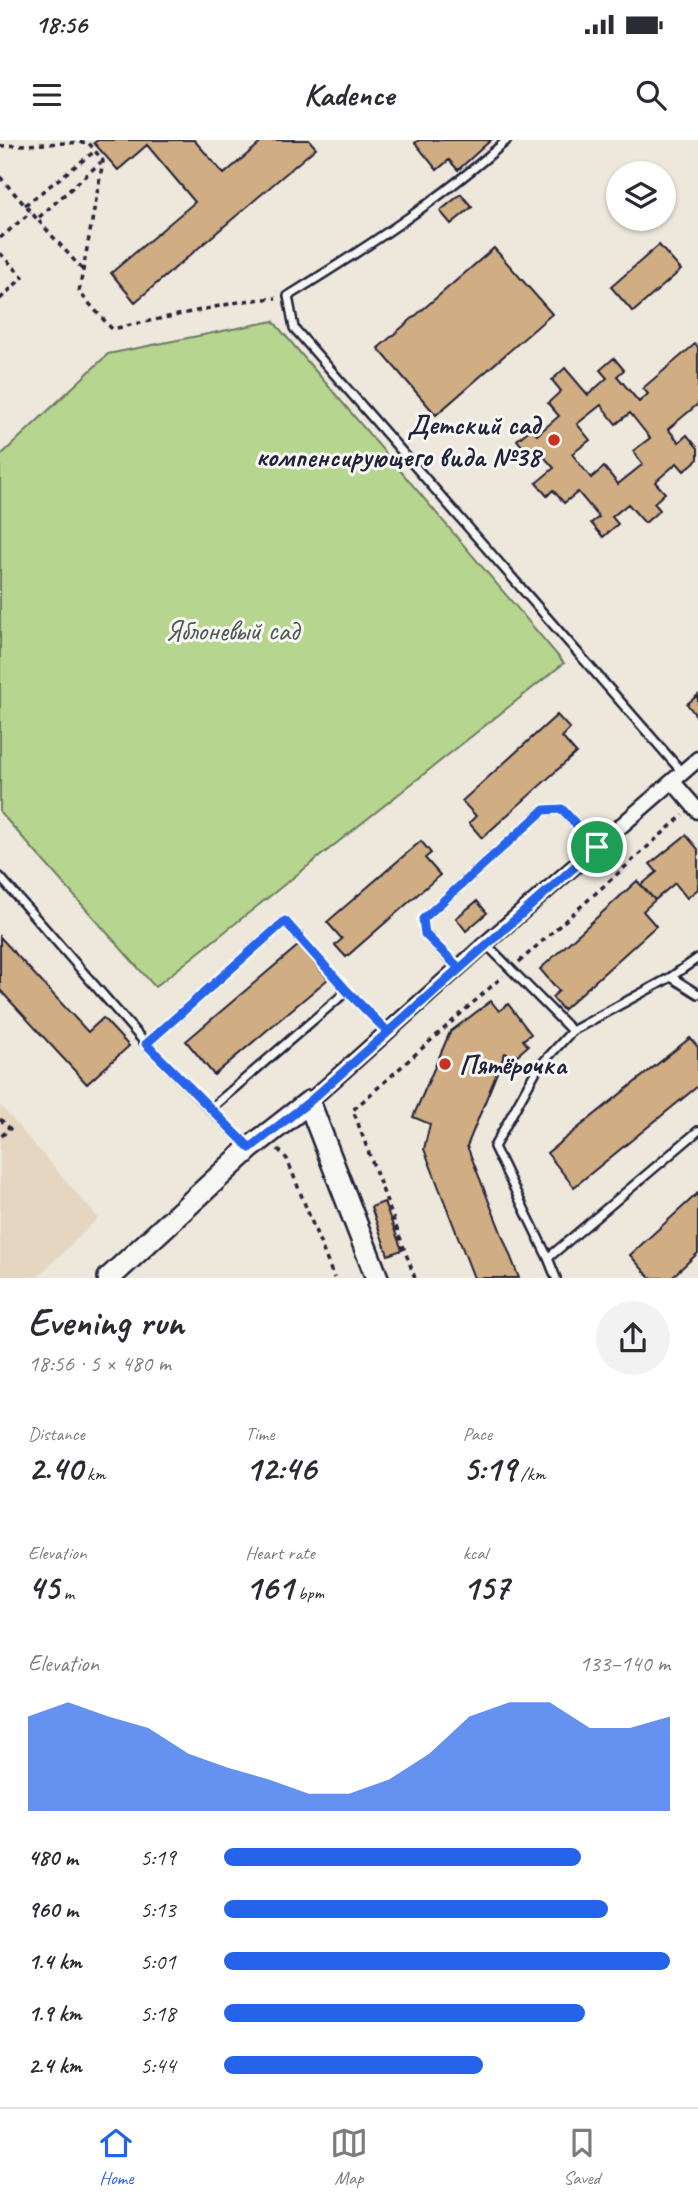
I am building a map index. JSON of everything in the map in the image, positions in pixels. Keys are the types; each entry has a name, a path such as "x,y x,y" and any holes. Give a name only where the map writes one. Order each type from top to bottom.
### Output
{"street":[{"path":"109,1278 257,1142 309,1102 485,944 698,759"},
{"path":"678,777 696,808"},
{"path":"309,1102 377,1278"}],"lane":[{"path":"507,140 464,178 354,255 288,296 294,328 678,777"},
{"path":"459,968 425,934 423,919 544,810 562,809 597,847"},
{"path":"0,877 146,1044 210,1110 257,1142"},
{"path":"146,1044 285,921 347,991 388,1032"},
{"path":"485,944 572,1031"},
{"path":"556,1278 494,1147 537,1069 572,1031 671,977 698,958"},
{"path":"671,977 698,994"},
{"path":"210,1110 347,991"},
{"path":"548,1258 698,1131"}],"path":[{"path":"0,146 88,142 103,161 79,292 112,330 243,301 288,296"},
{"path":"25,205 95,151"},
{"path":"37,219 103,161"},
{"path":"0,177 83,271"},
{"path":"0,238 32,212"},
{"path":"0,253 23,277 0,299"},
{"path":"415,1278 353,1110 696,808"},
{"path":"0,1119 10,1129 0,1137"},
{"path":"257,1142 287,1159 334,1278"}],"shaded area":[{"path":"0,1105 98,1218 38,1277 0,1277"}],"green space":[{"name":"Яблоневый сад","path":"273,321 564,663 155,987 0,812 0,456 108,354"}],"building":[{"path":"98,140 194,140 224,174 264,140 309,140 316,148 135,302 111,273 195,202 147,145 118,170 94,143"},
{"path":"419,140 491,140 458,170 449,160 437,170 415,143"},
{"path":"461,194 472,207 451,224 440,211"},
{"path":"659,245 681,270 633,312 611,287"},
{"path":"494,248 552,314 436,415 378,348"},
{"name":"Детский сад компенсирующего вида №38","path":"695,344 698,347 698,404 668,429 679,442 687,435 698,448 698,459 684,471 677,463 655,482 665,493 654,503 660,510 645,523 628,504 612,517 618,524 603,537 591,523 599,517 578,492 564,503 553,490 547,496 536,483 554,468 538,450 530,456 517,440 532,428 537,435 559,416 548,403 561,391 552,380 565,368 588,395 607,378 600,370 614,358 624,370 617,376 639,402 648,394 643,388","holes":["601,405 616,424 630,413 650,438 633,451 643,464 618,484 604,467 591,478 572,454 590,440 577,424"]},
{"path":"698,695 698,718 687,704"},
{"path":"557,715 570,729 562,737 576,753 482,838 469,823 476,816 462,801"},
{"path":"686,835 698,849 698,889 687,898 675,883 655,900 641,885 657,872 650,864"},
{"path":"421,841 431,853 425,858 440,875 346,957 335,945 342,939 327,922"},
{"path":"637,881 655,900 643,911 656,926 563,1010 552,997 559,991 540,969"},
{"path":"477,901 487,913 466,931 456,918"},
{"path":"0,937 88,1032 103,1018 129,1046 87,1084 0,990"},
{"path":"299,945 328,979 214,1075 186,1041"},
{"path":"491,1001 499,1011 508,1004 531,1034 523,1040 528,1046 515,1057 505,1053 467,1146 519,1278 474,1278 424,1149 430,1124 413,1117 450,1032"},
{"path":"690,1038 698,1047 698,1086 574,1187 547,1153"},
{"path":"698,1193 698,1253 671,1278 650,1278 630,1255"},
{"path":"384,1202 402,1250 388,1255 371,1207"}],"place":[{"name":"Детский сад компенсирующего вида №38","path":"554,440"},
{"name":"Пятёрочка","path":"445,1064"}],"route":[{"path":"562,809 597,847 309,1102 250,1148 146,1044 285,921 347,991 388,1032 459,968 425,934 423,919 544,810 562,809"}]}
